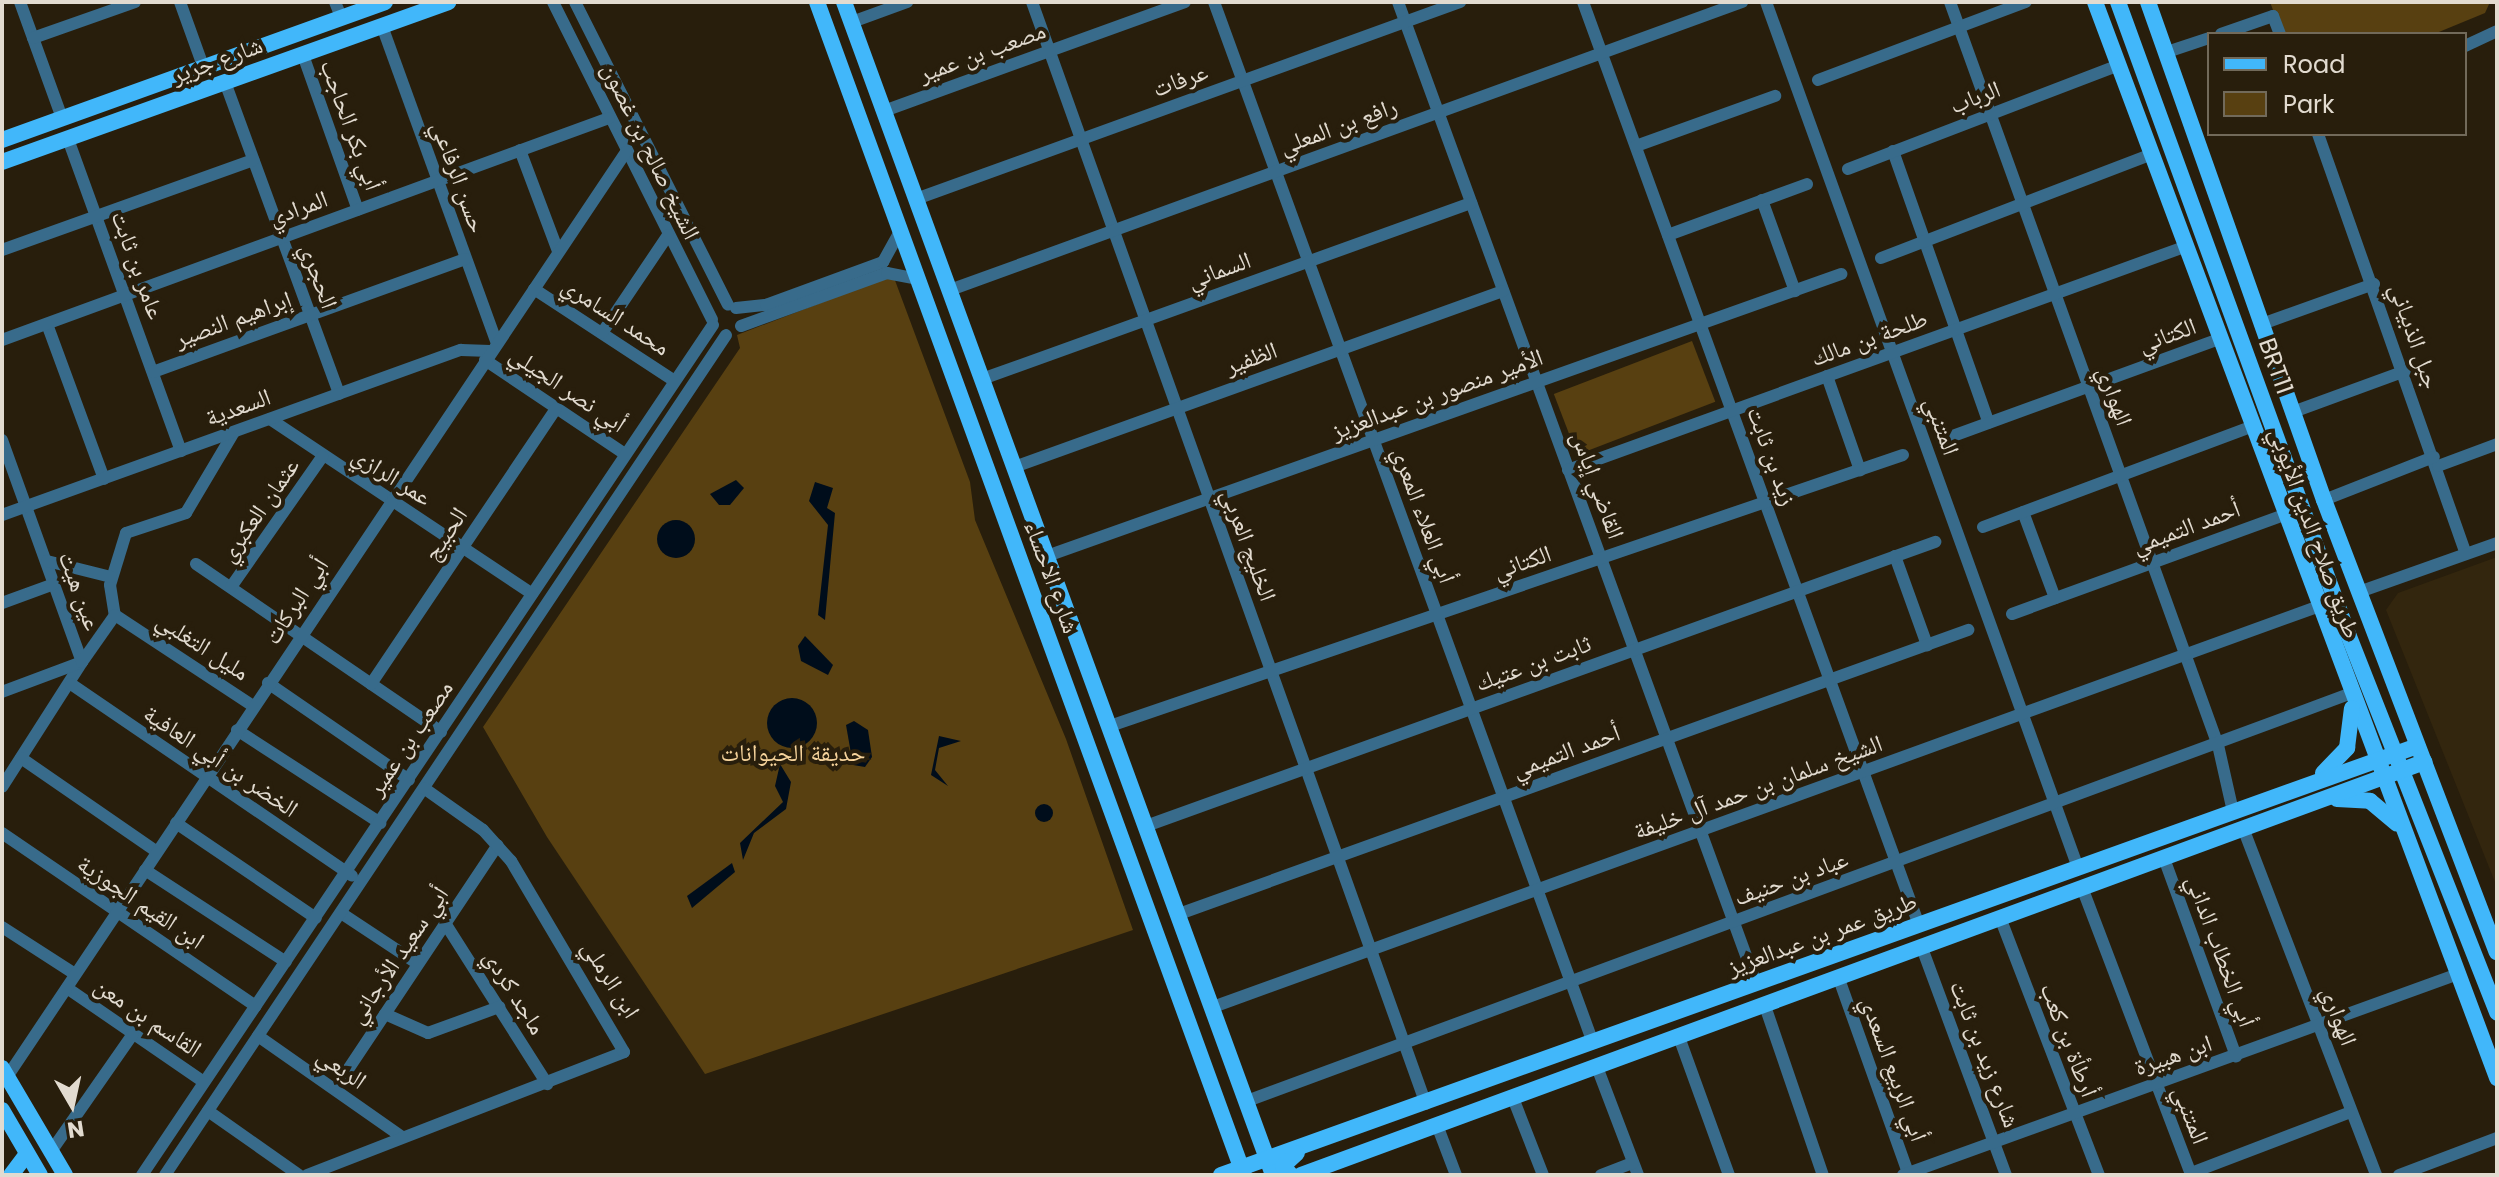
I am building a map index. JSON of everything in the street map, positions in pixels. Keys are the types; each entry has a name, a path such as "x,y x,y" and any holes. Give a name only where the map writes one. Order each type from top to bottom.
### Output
{"main road":[{"name":"شارع جرير","path":"2,140 203,66 338,10 385,2"},
{"name":"شارع جرير","path":"2,162 448,2"},
{"name":"شارع الاحساء","path":"817,2 1233,1142 1239,1173"},
{"name":"شارع الاحساء","path":"844,2 1271,1168"},
{"name":"طريق صلاح الدين الأيوبي","path":"2095,2 2350,698 2405,832 2497,1078"},
{"name":"BRT11","path":"2118,2 2394,754 2497,1013"},
{"name":"طريق صلاح الدين الأيوبي","path":"2148,2 2324,500 2497,952"},
{"path":"2313,780 2344,755 2350,698"},
{"name":"طريق عمر بن عبدالعزيز","path":"1222,1175 1271,1168 1301,1149 1919,925 2232,807 2417,746"},
{"name":"طريق عمر بن عبدالعزيز","path":"1300,1175 2165,861 2243,828 2424,762"},
{"path":"2320,800 2370,801 2405,832"},
{"path":"5,1073 64,1173"},
{"path":"2,1110 40,1175"},
{"path":"1233,1142 1246,1152 1260,1137"},
{"path":"1291,1175 1284,1163 1301,1149"},
{"path":"11,1175 27,1154"}],"street":[{"path":"20,2 62,118"},
{"path":"33,38 135,2"},
{"path":"180,2 203,66"},
{"name":"الشيخ صالح بن غصون","path":"553,2 712,322"},
{"name":"الشيخ صالح بن غصون","path":"575,2 732,306"},
{"path":"852,22 907,2"},
{"name":"الخليج العربي","path":"1032,2 1426,1104"},
{"name":"مصعب بن عمير","path":"884,111 1185,2"},
{"name":"أبي العلاء المعري","path":"1214,2 1593,1043"},
{"name":"القاضي إياس","path":"1398,2 1756,983"},
{"name":"عرفات","path":"916,199 1460,2"},
{"name":"زيد بن ثابت","path":"1583,2 1919,925"},
{"name":"رافع بن المعلي","path":"950,290 1742,2"},
{"name":"المتنبي","path":"1766,2 2077,865"},
{"name":"الهواري","path":"1950,2 1988,115 2218,745 2232,807"},
{"path":"1818,80 2026,2"},
{"path":"2227,32 2273,16 2279,32"},
{"name":"حسن الرفاعي","path":"382,26 465,259 491,351"},
{"path":"2467,45 2497,31"},
{"path":"2167,52 2207,39"},
{"name":"أبي بكر الحاجب","path":"303,55 358,210"},
{"name":"الرباب","path":"1848,169 2117,66"},
{"name":"الحجري","path":"225,82 339,394"},
{"path":"601,100 615,103 620,91"},
{"path":"1636,146 1775,96"},
{"name":"المرادي","path":"2,340 520,150 610,120 614,109 628,108"},
{"name":"جبل الذبياني","path":"2319,136 2405,371 2466,554"},
{"name":"عامر بن ثابت","path":"68,139 181,451"},
{"path":"520,150 558,251"},
{"path":"1893,151 1989,423"},
{"name":"أبي البركات","path":"5,1073 67,988 389,499 626,152"},
{"path":"1881,258 2150,155"},
{"path":"2,250 253,160"},
{"path":"1668,235 1807,184"},
{"path":"1762,200 1795,291"},
{"name":"السماني","path":"982,379 1471,203"},
{"path":"885,267 897,247 899,227"},
{"path":"602,333 668,235"},
{"name":"طلحة بن مالك","path":"1568,470 2184,247"},
{"name":"إبراهيم النصير","path":"153,372 465,259"},
{"path":"741,326 732,306 766,305 885,267 918,279"},
{"name":"مصعب بن عمير","path":"165,1175 726,335 885,267"},
{"name":"الأمير منصور بن عبدالعزيز","path":"1047,556 1841,274"},
{"path":"2262,324 2374,284"},
{"name":"محمد السامري","path":"534,289 673,380"},
{"name":"الظفير","path":"1014,467 1503,291"},
{"name":"مصعب بن عمير","path":"142,1175 409,780 712,322 732,306"},
{"path":"712,322 726,335"},
{"path":"47,324 104,479"},
{"name":"الكتاني","path":"1950,437 2219,339"},
{"name":"السعدية","path":"2,515 461,350 491,351"},
{"name":"أبي نصر الجيلي","path":"491,351 556,409 625,454"},
{"path":"2293,412 2405,371"},
{"path":"1827,376 1860,470"},
{"name":"الحبيج","path":"371,684 556,409"},
{"name":"عمر الرازي","path":"270,419 322,457 532,594"},
{"path":"1983,527 2251,427"},
{"path":"2,692 82,662 115,615 111,577 126,533 186,513 234,432"},
{"name":"عين هيت","path":"2,440 82,662 71,684 2,787"},
{"path":"2324,500 2436,461 2497,444"},
{"name":"الكتاني","path":"1110,726 1903,455"},
{"name":"عثمان العكبري","path":"231,587 322,457"},
{"path":"2023,512 2055,598"},
{"name":"أحمد التميمي","path":"2012,614 2284,515"},
{"name":"ثابت بن عتيك","path":"1146,826 1935,542"},
{"path":"2359,592 2497,543"},
{"path":"1895,556 1927,645"},
{"path":"47,561 111,577"},
{"path":"196,564 441,732"},
{"path":"2,603 54,584"},
{"name":"الشيخ سلمان بن حمد آل خليفة","path":"1213,1007 2317,607"},
{"name":"مليل التغلبي","path":"115,615 253,706"},
{"name":"أحمد التميمي","path":"1179,914 1968,630"},
{"path":"268,683 409,780"},
{"name":"الخضر بن أبي العافية","path":"71,684 204,778 362,882"},
{"name":"عباد بن حنيف","path":"1247,1101 2350,698"},
{"path":"237,730 380,823"},
{"path":"21,758 156,851"},
{"name":"ابن الرملي","path":"307,1175 401,1136 619,1058 625,1043 498,845 424,788"},
{"path":"176,823 316,918"},
{"name":"الهواري","path":"2243,828 2376,1175"},
{"name":"ابن القيم الجوزية","path":"2,833 256,1006"},
{"name":"أبي سعيد الأرجاني","path":"335,1089 498,845"},
{"name":"أبي الخطاب الداني","path":"2165,861 2236,1056"},
{"path":"145,870 286,962"},
{"name":"المتنبي","path":"2083,890 2191,1174"},
{"path":"341,913 418,964"},
{"name":"أرطأة بن كعب","path":"2001,920 2072,1113 2099,1175"},
{"name":"ماجد كردي","path":"445,923 547,1084"},
{"name":"القاسم بن معن","path":"2,927 75,974"},
{"name":"شارع زيد بن ثابت","path":"1922,948 2006,1175"},
{"name":"ابن هبيرة","path":"1905,1174 2458,974"},
{"name":"أبي الربيع السعدي","path":"1839,979 1905,1174"},
{"name":"القاسم بن معن","path":"67,988 204,1082"},
{"path":"1765,1006 1823,1175"},
{"path":"385,1014 428,1033 499,1007"},
{"path":"52,1150 133,1034"},
{"name":"الربعي","path":"258,1036 401,1136"},
{"path":"1679,1037 1729,1175"},
{"path":"1597,1067 1636,1169 1601,1175"},
{"path":"1513,1098 1543,1175"},
{"path":"208,1111 299,1175"},
{"path":"2191,1174 2351,1112"},
{"path":"1437,1125 1456,1175"},
{"path":"2399,1175 2497,1138"}],"shaded area":[{"path":"2497,557 2497,887 2386,610 2398,593"}],"green space":[{"path":"2270,2 2490,2 2485,13 2439,32 2281,32"},
{"name":"حديقة الحيوانات","path":"893,275 970,482 975,520 1066,739 1133,930 705,1074 547,837 483,727 740,348 737,335"},
{"path":"1692,341 1715,402 1577,455 1554,394"}],"water":[{"path":"736,480 744,488 730,505 719,505 710,494"},
{"path":"815,482 833,488 827,508 835,513 825,620 818,615 828,525 809,501"},
{"path":"676,520 690,525 695,539 690,553 676,558 662,553 657,539 662,525"},
{"path":"805,636 833,665 828,675 801,661 798,646"},
{"path":"792,698 810,705 817,723 810,741 792,748 774,741 767,723 774,705"},
{"path":"854,721 868,730 872,757 865,767 853,765 846,725"},
{"path":"939,736 961,741 939,748 935,770 948,786 931,775"},
{"path":"780,764 791,782 786,809 754,833 743,860 740,843 783,802 775,786"},
{"path":"1044,804 1053,813 1044,822 1035,813"},
{"path":"732,863 735,872 692,908 687,896"}]}
